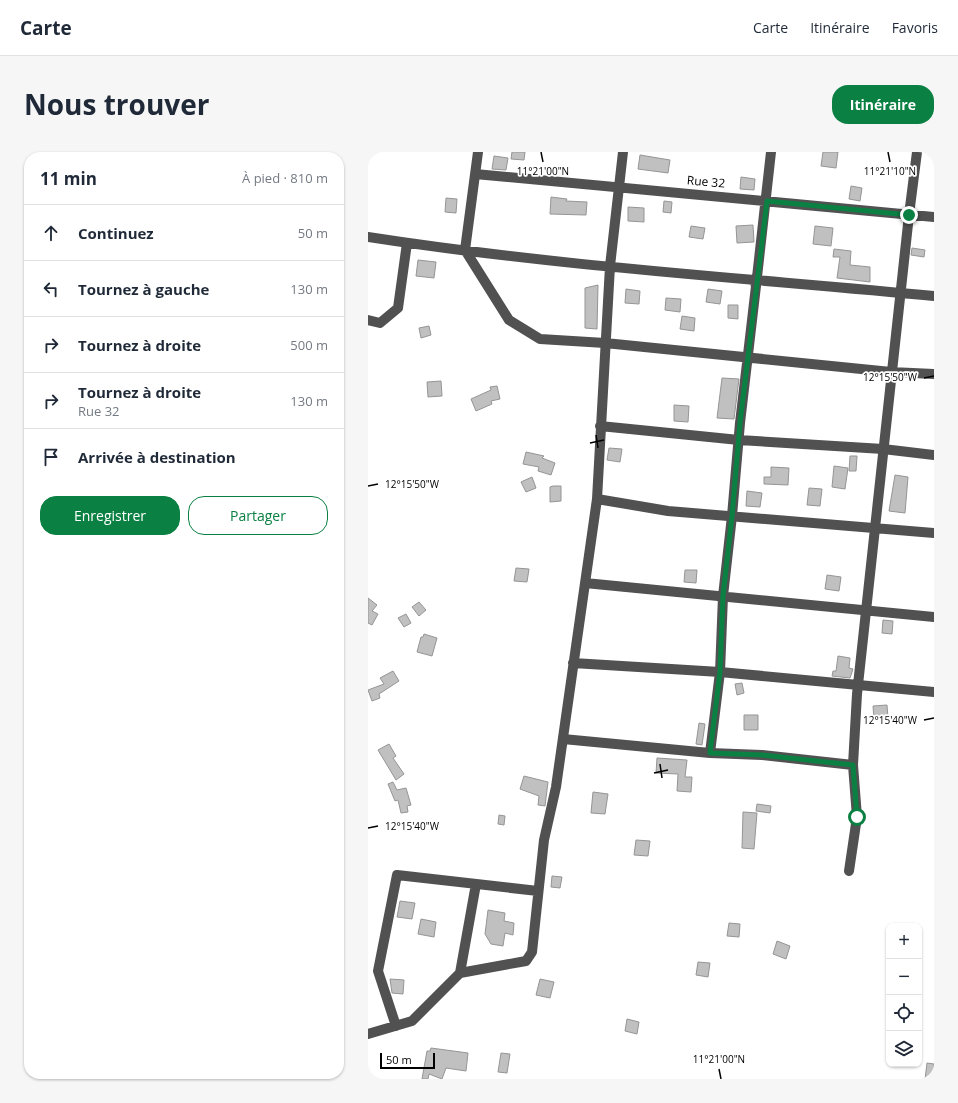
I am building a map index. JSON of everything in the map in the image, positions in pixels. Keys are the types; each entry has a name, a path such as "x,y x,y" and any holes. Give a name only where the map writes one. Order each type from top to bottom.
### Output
{"street":[{"path":"478,152 465,250 509,320 540,339 605,343 891,372 934,374"},
{"path":"368,1034 412,1021 460,973 526,961 532,952 544,840 556,787 597,499 610,266 624,152"},
{"path":"710,753 720,672 723,596 732,516 738,440 767,201 771,152"},
{"path":"849,871 857,817 853,765 858,685 891,372 917,152"},
{"name":"Rue 32","path":"475,174 934,217"},
{"path":"368,237 465,250 756,282 934,296"},
{"path":"368,320 380,323 398,308 407,243"},
{"path":"600,426 738,440 883,449 934,455"},
{"path":"597,499 668,511 934,534"},
{"path":"585,583 866,609 934,617"},
{"path":"573,663 720,672 934,692"},
{"path":"563,739 710,753 762,755 853,765"},
{"path":"396,1026 378,971 397,875 538,891"},
{"path":"460,973 476,884"}],"building":[{"path":"512,152 525,152 524,160 511,159"},
{"path":"823,152 838,152 836,168 821,166"},
{"path":"640,155 670,160 668,173 638,169"},
{"path":"494,156 508,158 506,170 492,169"},
{"path":"741,177 755,179 754,190 740,189"},
{"path":"851,186 862,188 860,201 849,199"},
{"path":"551,197 567,199 566,201 587,202 586,215 550,214"},
{"path":"446,198 457,199 456,213 445,212"},
{"path":"664,201 672,202 671,213 663,212"},
{"path":"628,207 644,208 644,222 628,221"},
{"path":"753,225 754,242 737,243 736,226"},
{"path":"691,226 705,228 703,239 689,237"},
{"path":"815,226 833,228 831,246 813,244"},
{"path":"912,248 925,250 924,257 911,255"},
{"path":"834,249 851,251 850,265 870,267 870,282 837,278 840,257 833,257"},
{"path":"418,260 436,262 434,278 416,276"},
{"path":"598,285 597,329 585,328 585,288"},
{"path":"626,289 640,291 639,304 625,303"},
{"path":"708,289 722,291 720,304 706,302"},
{"path":"666,298 681,299 680,312 665,310"},
{"path":"728,305 738,305 738,319 728,318"},
{"path":"682,316 695,318 694,331 680,329"},
{"path":"429,326 431,335 421,338 419,328"},
{"path":"722,378 739,379 734,419 717,418"},
{"path":"441,381 442,396 428,397 427,382"},
{"path":"497,386 500,399 491,401 492,404 476,411 471,399 491,390 490,387"},
{"path":"674,405 689,406 688,422 674,421"},
{"path":"609,448 622,449 620,462 607,460"},
{"path":"526,452 544,456 542,458 555,463 551,475 538,471 539,467 523,464"},
{"path":"850,456 857,456 856,471 849,471"},
{"path":"834,466 848,468 845,489 832,487"},
{"path":"771,467 789,468 788,485 764,484 764,477 771,477"},
{"path":"895,475 908,477 905,513 889,511"},
{"path":"532,477 536,488 526,492 521,482"},
{"path":"561,486 561,501 550,502 550,487"},
{"path":"809,488 822,489 820,506 807,505"},
{"path":"747,491 762,493 760,507 746,506"},
{"path":"516,568 529,569 527,582 514,581"},
{"path":"685,570 697,570 696,583 684,582"},
{"path":"827,575 841,577 839,591 825,589"},
{"path":"368,598 377,605 372,611 378,614 372,625 368,623"},
{"path":"419,602 426,610 419,616 412,607"},
{"path":"406,614 411,623 404,627 398,618"},
{"path":"883,620 893,621 892,634 882,633"},
{"path":"424,634 437,638 432,656 417,652 421,637 423,637"},
{"path":"838,656 850,658 849,668 853,669 850,678 832,676 833,671 836,671"},
{"path":"393,671 399,681 379,694 380,698 372,701 368,690 384,684 380,678"},
{"path":"742,683 744,693 737,695 735,684"},
{"path":"887,705 888,718 874,719 873,706"},
{"path":"744,715 758,715 758,730 744,730"},
{"path":"699,723 705,724 702,745 696,744"},
{"path":"389,744 396,756 393,758 404,774 396,780 378,750"},
{"path":"657,758 687,760 685,777 692,777 691,792 677,791 678,774 656,773"},
{"path":"524,776 548,782 545,806 538,805 539,796 520,789"},
{"path":"393,782 397,790 406,788 411,805 407,806 408,812 401,813 398,800 395,801 388,784"},
{"path":"593,792 608,794 605,814 591,813"},
{"path":"757,804 771,806 770,813 756,811"},
{"path":"743,812 757,813 754,849 742,848"},
{"path":"499,815 505,816 504,825 498,824"},
{"path":"636,840 650,841 648,856 634,855"},
{"path":"552,876 562,877 560,888 551,887"},
{"path":"400,901 415,903 412,919 397,917"},
{"path":"488,910 505,913 504,921 514,923 513,935 505,933 503,946 491,944 485,934"},
{"path":"421,919 436,922 434,937 418,934"},
{"path":"729,923 740,924 739,937 727,936"},
{"path":"777,941 790,946 786,959 773,954"},
{"path":"698,962 710,963 708,977 696,975"},
{"path":"390,979 404,980 403,994 392,993"},
{"path":"540,979 554,982 550,998 536,995"},
{"path":"627,1019 639,1022 637,1034 625,1031"},
{"path":"431,1048 468,1053 466,1071 446,1068 442,1079 429,1074 428,1079 422,1079 427,1051 430,1051"},
{"path":"501,1053 510,1054 507,1073 498,1072"},
{"path":"927,1063 934,1064 934,1079 925,1079"}],"route":[{"path":"857,817 853,765 762,755 710,753 720,672 723,596 740,423 767,201 909,215"}]}
